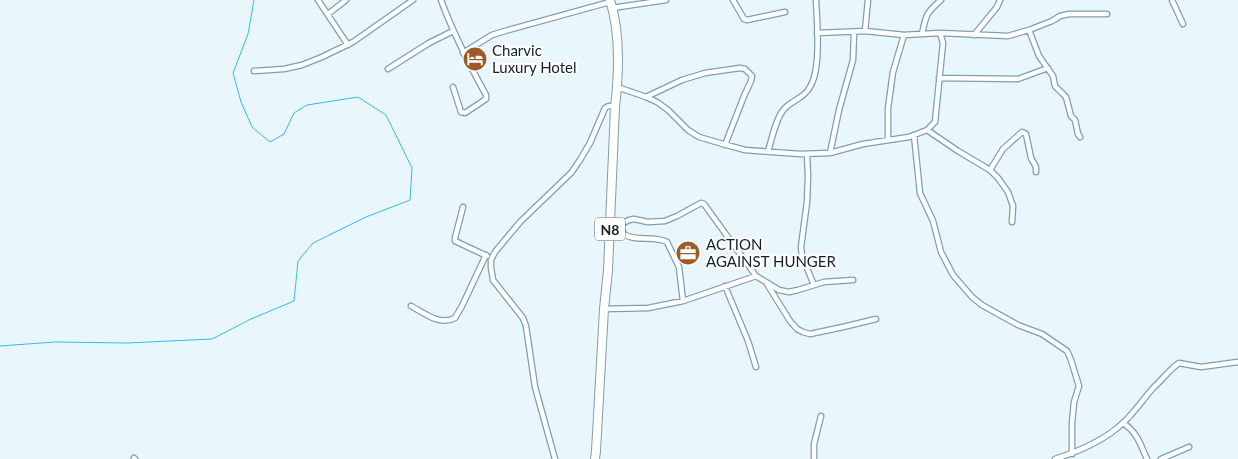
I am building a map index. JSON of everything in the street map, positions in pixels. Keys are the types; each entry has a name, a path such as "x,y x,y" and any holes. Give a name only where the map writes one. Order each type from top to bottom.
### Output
{"highway":[{"name":"N8","path":"595,459 608,270 615,107 618,87 617,42 611,3"}],"street":[{"path":"318,0 348,45"},
{"path":"328,14 346,0"},
{"path":"254,71 284,69 302,65 322,57 348,45 413,0"},
{"path":"441,0 453,31 486,95 486,99 465,113 462,113 460,112 453,87"},
{"path":"463,53 492,35 611,3 666,0"},
{"path":"734,0 744,19 747,20 785,12"},
{"path":"768,151 780,114 785,108 803,96 811,87 816,75 816,0"},
{"path":"865,31 868,0"},
{"path":"922,34 925,17 930,9 941,0"},
{"path":"974,35 997,7 1000,0"},
{"path":"1172,0 1183,24"},
{"path":"817,33 865,31 904,35 1008,36 1029,30 1060,16 1069,14 1107,14"},
{"path":"1029,30 1040,56 1053,76 1055,86 1066,97 1071,116 1075,120 1080,137"},
{"path":"388,69 429,43 453,31"},
{"path":"830,153 839,110 853,60 854,32"},
{"path":"618,87 657,102 688,130 699,137 745,150 807,154 830,153 909,137 927,130 934,122 943,43 940,34"},
{"path":"888,140 888,108 893,72 904,35"},
{"path":"939,78 1018,79 1048,68"},
{"path":"646,97 682,80 705,73 745,69 752,76 751,81 725,145"},
{"path":"555,459 535,387 526,326 523,318 493,280 491,260 495,252 520,222 571,173 590,143 605,108 615,107"},
{"path":"927,130 990,170 998,178 1008,192 1013,206 1012,222"},
{"path":"990,170 1003,149 1022,132 1026,134 1036,172"},
{"path":"914,134 920,193 933,221 941,252 953,275 972,298 982,305 1018,325 1042,334 1067,351 1079,386 1074,402 1072,454"},
{"path":"807,154 807,202 801,247 802,256 814,284"},
{"path":"610,224 634,219 648,222 665,221 701,203 704,204 756,276 779,290 789,292 824,282 853,280"},
{"path":"463,207 455,241 486,255 491,260"},
{"path":"619,223 623,233 628,236 661,239 667,242 679,267 683,301"},
{"path":"410,306 441,321 455,318 486,255"},
{"path":"604,309 648,308 683,301 756,276"},
{"path":"766,282 790,321 797,329 803,332 810,334 876,319"},
{"path":"725,286 748,341 756,367"},
{"path":"1055,459 1072,454 1102,440 1123,423 1146,395 1179,362 1201,367 1238,362"},
{"path":"814,459 814,444 821,416"},
{"path":"1123,423 1132,428 1147,459"},
{"path":"1160,459 1189,447"}],"waterway":[{"path":"0,346 55,342 127,343 212,339 251,319 294,301 298,261 313,243 366,217 410,200 412,168 386,115 358,97 307,105 294,113 284,134 270,142 252,127 241,102 233,73 248,34 254,0"}],"place":[{"name":"Charvic Luxury Hotel","path":"475,59"},
{"name":"ACTION AGAINST HUNGER","path":"688,253"}]}
